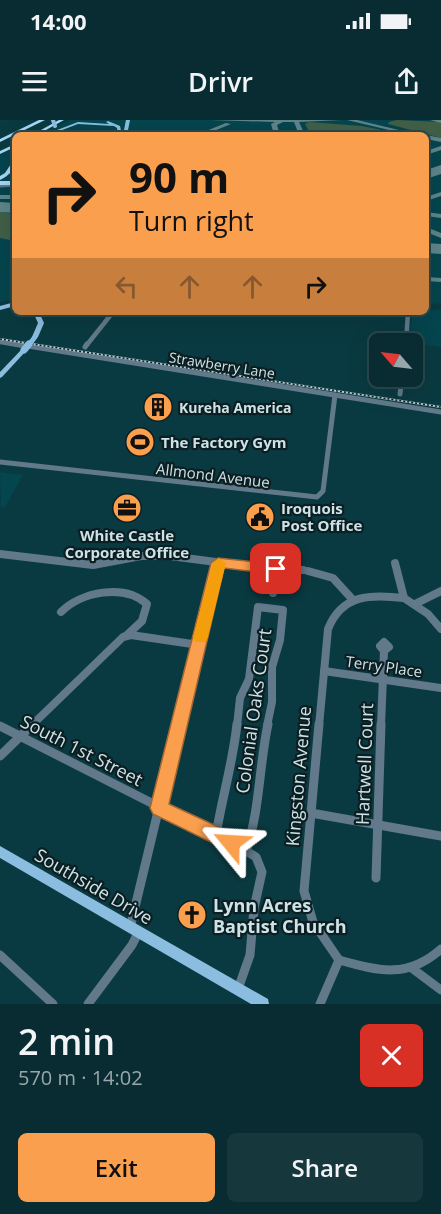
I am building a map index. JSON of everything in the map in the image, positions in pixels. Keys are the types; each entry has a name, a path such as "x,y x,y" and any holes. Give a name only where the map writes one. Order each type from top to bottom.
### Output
{"highway":[{"path":"23,132 36,120"},
{"path":"26,132 43,120"},
{"path":"40,132 62,120"},
{"path":"33,132 54,123"},
{"path":"34,132 54,123"},
{"path":"0,178 12,165"}],"main road":[{"path":"54,123 78,120"},
{"path":"106,120 121,132"},
{"path":"118,120 127,126"},
{"path":"124,132 128,120"},
{"path":"54,123 113,124"},
{"path":"0,376 35,337 41,323 37,315"},
{"name":"Southside Drive","path":"0,852 263,1004"}],"street":[{"path":"85,347 111,315"},
{"path":"407,333 408,315"},
{"name":"Strawberry Lane","path":"0,342 441,412"},
{"path":"400,394 401,387"},
{"name":"Allmond Avenue","path":"0,462 317,497 323,491 335,395"},
{"path":"0,554 93,565 141,556 167,556 305,571 333,578 353,600 371,596 404,598 429,614 441,629"},
{"path":"88,1004 132,945 159,808 218,563"},
{"path":"395,563 404,598"},
{"path":"273,593 276,569"},
{"path":"415,604 441,591"},
{"path":"0,756 129,636 143,618 147,604 142,598 95,593 74,600 61,612"},
{"name":"Kingston Avenue","path":"339,960 313,922 306,902 305,878 329,625 339,609 353,600"},
{"name":"Colonial Oaks Court","path":"216,835 225,783 234,755 240,698 249,679 258,607 283,610 280,640 272,667 272,702 261,757 254,827 246,850"},
{"path":"129,636 199,645"},
{"name":"Hartwell Court","path":"376,878 384,651"},
{"name":"Terry Place","path":"324,671 441,688"},
{"name":"South 1st Street","path":"0,726 246,850"},
{"path":"311,813 441,836"},
{"path":"238,989 250,955 254,908 262,872 256,857 246,850"},
{"path":"320,1004 339,960 378,969 413,969 427,962 441,949"},
{"path":"0,955 52,1004"},
{"path":"413,969 441,990"}],"shaded area":[{"path":"70,120 441,120 441,303 429,305 429,132 47,132"},
{"path":"12,149 12,300 0,302 0,155"},
{"path":"441,309 441,347 423,345 423,333 411,333 412,315 429,315 429,310"},
{"path":"0,472 23,475 5,507 1,508"}],"green space":[{"path":"397,120 441,122 441,138 429,135 429,132 418,132 388,124"},
{"path":"309,122 362,126 391,132 309,132 305,124"},
{"path":"0,212 12,214 12,240 0,238"}],"taxiway":[{"path":"213,120 296,120"},
{"path":"296,120 339,120"},
{"path":"296,120 301,132"},
{"path":"350,120 404,132"},
{"path":"433,120 441,121"},
{"path":"276,132 274,124 281,121"},
{"path":"207,132 228,124"},
{"path":"429,138 441,140"},
{"path":"429,152 441,148"},
{"path":"429,198 441,194"},
{"path":"0,197 12,197"},
{"path":"0,209 12,208"},
{"path":"429,214 441,216"},
{"path":"429,230 441,236"},
{"path":"429,248 441,250"},
{"path":"429,279 441,280"}],"runway":[{"path":"429,174 441,169"},
{"path":"0,207 12,208"},
{"path":"429,248 441,249"}],"railway":[{"path":"0,339 441,407"}],"slow traffic":[{"path":"200,637 219,563"}],"place":[{"name":"Kureha America","path":"158,407"},
{"name":"The Factory Gym","path":"140,442"},
{"name":"White Castle Corporate Office","path":"127,508"},
{"name":"Iroquois Post Office","path":"260,517"},
{"name":"Lynn Acres Baptist Church","path":"192,915"}],"route":[{"path":"231,843 159,808 218,563 276,569"}]}
